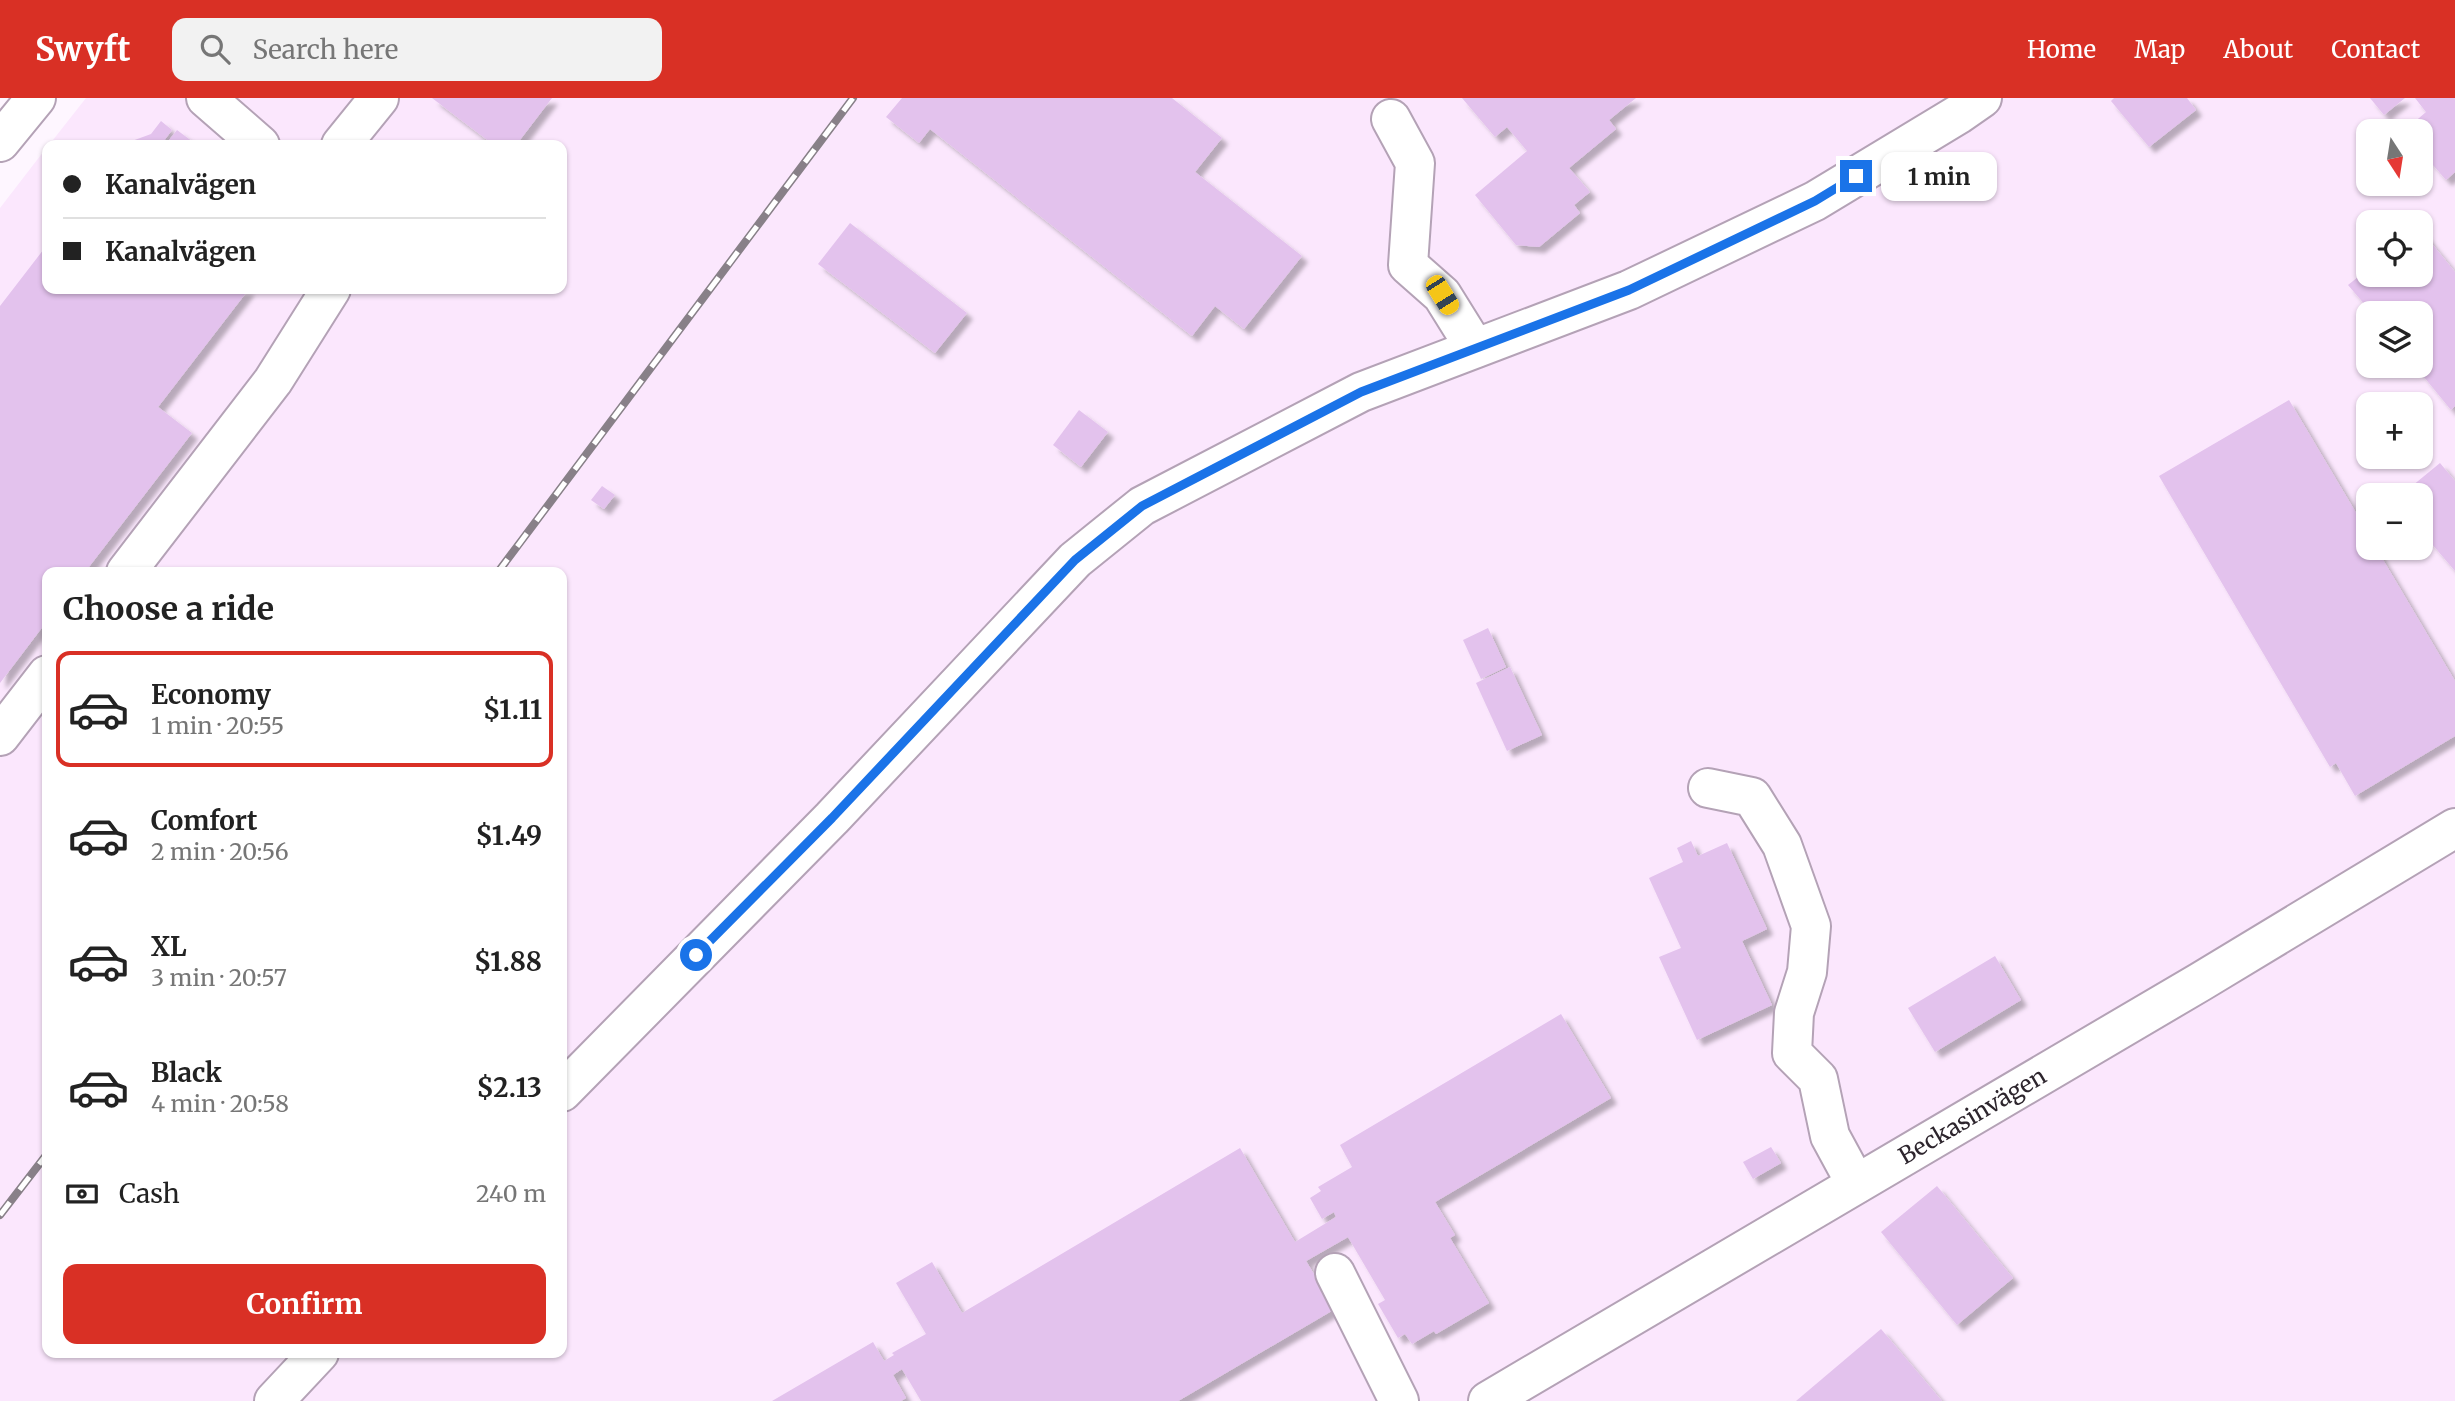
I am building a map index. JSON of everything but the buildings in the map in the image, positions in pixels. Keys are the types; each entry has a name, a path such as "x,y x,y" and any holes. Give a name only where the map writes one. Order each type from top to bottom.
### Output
{"street":[{"path":"0,142 36,98"},
{"path":"206,98 254,140"},
{"path":"345,140 379,98"},
{"path":"567,1087 832,818 1075,560 1142,506 1361,392 1629,290 1815,201 1982,98"},
{"path":"1391,118 1415,163 1408,265 1442,295 1475,348"},
{"path":"130,567 273,381 328,294"},
{"path":"0,736 42,681"},
{"path":"1708,788 1752,797 1782,845 1811,926 1807,972 1794,1013 1791,1053 1818,1079 1830,1136 1856,1184"},
{"name":"Beckasinvägen","path":"1488,1401 2200,982 2455,828"},
{"path":"1335,1273 1399,1401"},
{"path":"274,1401 314,1358"}],"shaded area":[{"path":"86,98 2455,98 2455,1401 0,1401 0,208 42,153 42,294 567,294 567,140 53,140"}],"railway":[{"path":"502,567 853,98"},
{"path":"0,1215 42,1160"}],"route":[{"path":"696,955 832,818 1075,560 1142,506 1361,392 1629,290 1815,201 1856,176"}]}
